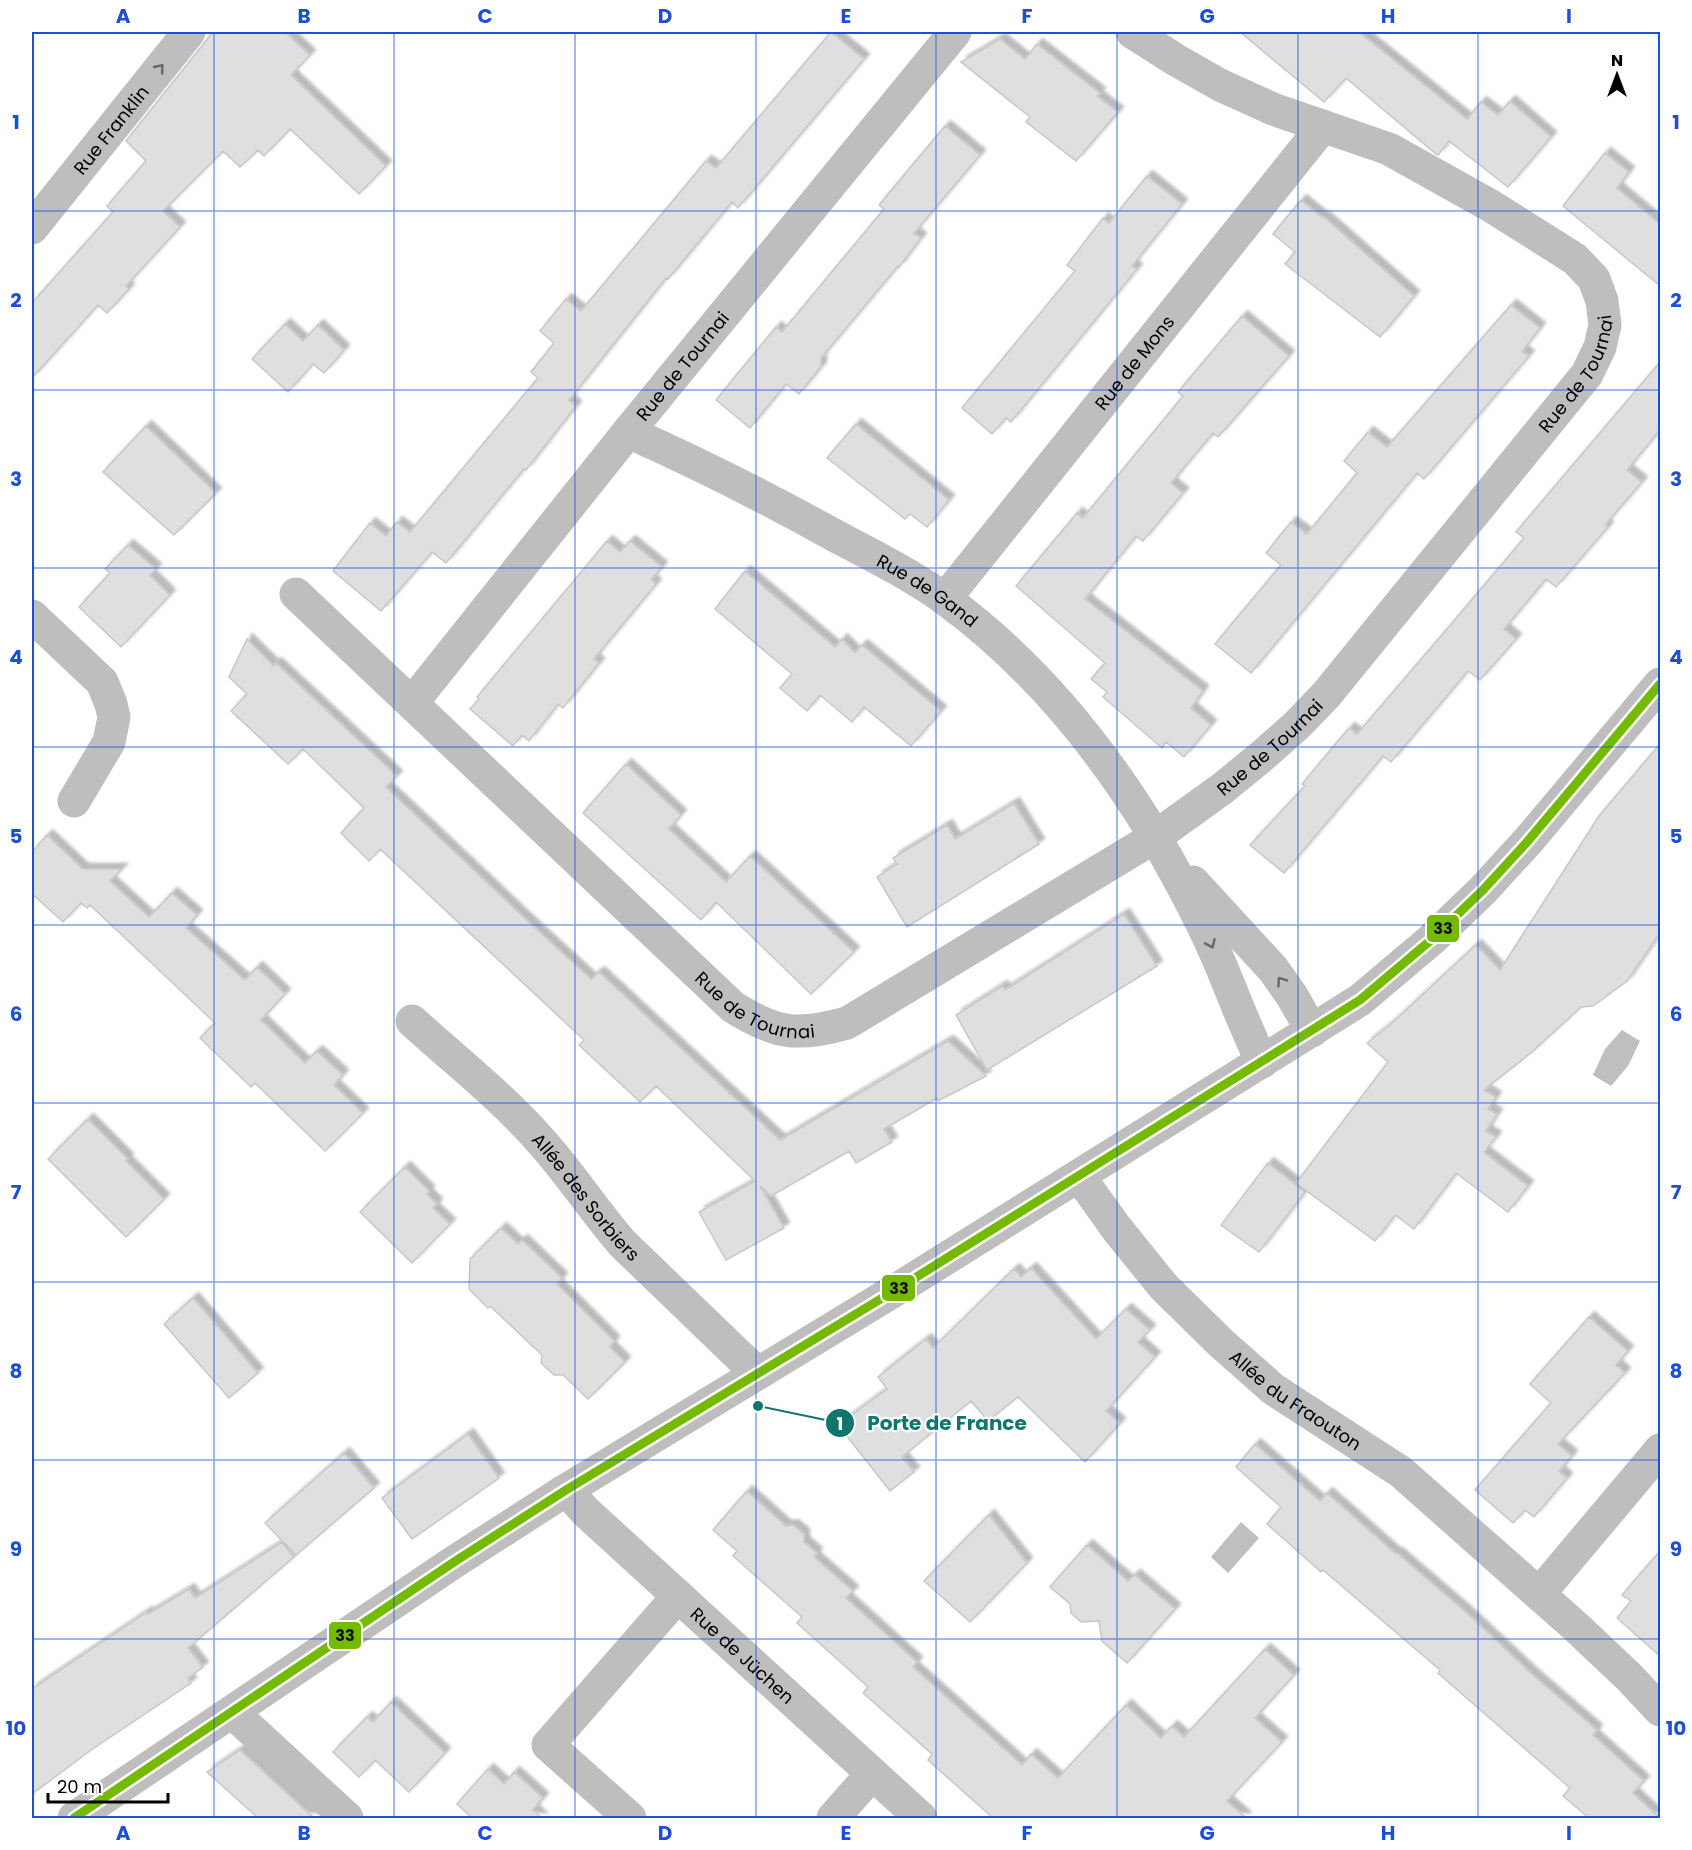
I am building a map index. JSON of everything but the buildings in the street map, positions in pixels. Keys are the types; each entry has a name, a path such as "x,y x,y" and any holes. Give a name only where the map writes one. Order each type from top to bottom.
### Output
{"street":[{"name":"Rue Franklin","path":"32,228 189,32"},
{"name":"Rue de Tournai","path":"412,703 628,432 955,32"},
{"name":"Rue de Tournai","path":"296,594 732,1007 759,1023 788,1031 819,1031 847,1023 1155,837 1262,756 1326,695 1587,374 1600,347 1605,325 1602,301 1594,279 1575,259 1491,206 1389,149 1273,109 1220,85 1132,32"},
{"name":"Rue de Mons","path":"945,599 1323,126"},
{"name":"Rue de Gand","path":"628,432 759,494 882,561 945,599 1001,646 1081,730 1114,772 1155,837"},
{"path":"32,616 102,682 114,717 109,742 74,801"},
{"path":"75,1818 454,1562 566,1490 902,1286 1360,1000 1431,940 1483,890 1527,842 1660,684"},
{"path":"1155,837 1213,905 1273,969 1312,1031"},
{"path":"1155,837 1206,934 1244,1026 1262,1062"},
{"name":"Allée des Sorbiers","path":"412,1021 523,1122 559,1161 623,1244 757,1373"},
{"name":"Allée du Fraouton","path":"1079,1176 1117,1229 1164,1287 1221,1343 1274,1389 1401,1472 1539,1594 1629,1677 1660,1710"},
{"path":"1539,1594 1660,1450"},
{"name":"Rue de Jüchen","path":"566,1490 586,1512 921,1818"},
{"path":"630,1818 548,1745 678,1596"},
{"path":"232,1712 347,1818"},
{"path":"833,1818 872,1774"}],"shaded area":[{"path":"1622,1030 1640,1041 1628,1066 1611,1086 1593,1075 1605,1049"},
{"path":"1241,1522 1259,1538 1228,1573 1211,1557"}],"transit line":[{"name":"33","path":"74,1818 454,1562 566,1490 902,1286 1360,1000 1431,940 1483,890 1527,842 1660,684"}],"place":[{"name":"Porte de France","path":"758,1406"}]}
